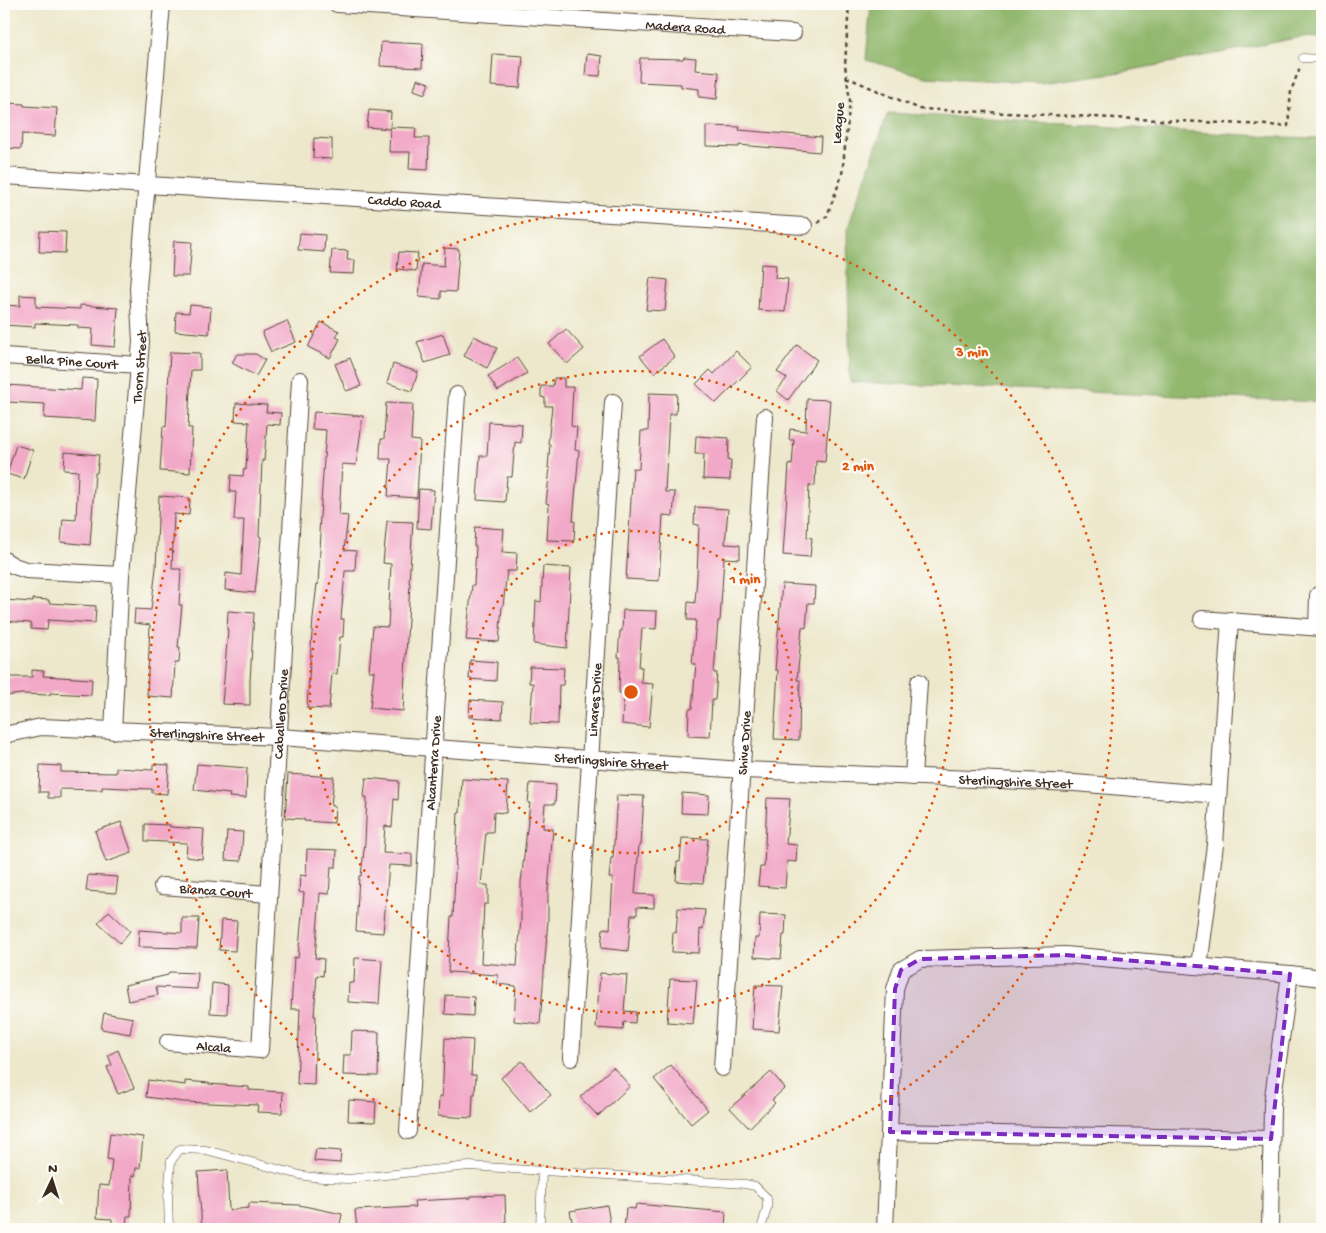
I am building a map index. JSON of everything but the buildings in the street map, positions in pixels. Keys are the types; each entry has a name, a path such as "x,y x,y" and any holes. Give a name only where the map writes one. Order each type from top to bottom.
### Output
{"street":[{"name":"Thorn Street","path":"113,731 121,575 141,342 138,288 162,4"},
{"name":"Madera Road","path":"337,4 793,33"},
{"name":"Caddo Road","path":"4,176 804,226"},
{"name":"Bella Pine Court","path":"4,356 139,365"},
{"name":"Caballero Drive","path":"260,1050 300,380"},
{"name":"Alcanterra Drive","path":"408,1130 457,395"},
{"name":"Linares Drive","path":"571,1058 613,402"},
{"name":"Shive Drive","path":"722,1068 765,417"},
{"path":"4,560 26,570 121,575"},
{"path":"1202,618 1320,628 1318,595"},
{"path":"1199,966 1215,845 1230,620"},
{"path":"913,777 919,682"},
{"name":"Sterlingshire Street","path":"4,735 41,727 280,737 742,770 1075,783 1218,795"},
{"name":"Bianca Court","path":"162,886 268,894"},
{"path":"885,1229 895,989 902,970 920,959 1065,955 1322,978"},
{"path":"1270,1229 1272,1104 1290,974"},
{"name":"Alcala","path":"168,1042 260,1050"},
{"path":"890,1132 1271,1139"}],"lane":[{"path":"1303,58 1322,59"},
{"path":"169,1229 168,1198 171,1160 180,1149 206,1150 304,1176 322,1178 348,1179 469,1166 755,1186 767,1198 767,1208 761,1229"},
{"path":"540,1229 542,1170"}],"path":[{"name":"League","path":"804,226 817,224 827,216 842,175 850,101 845,65 849,4"},
{"path":"846,77 920,110 1288,126 1291,92 1303,58"}],"highlighted area":[{"path":"1065,955 1290,974 1271,1139 890,1132 895,989 901,970 920,959"}],"green space":[{"path":"871,4 1322,4 1322,38 1302,37 1122,72 1040,83 926,77 866,60"},
{"path":"888,113 1278,137 1322,138 1322,402 850,382 847,230"}]}
